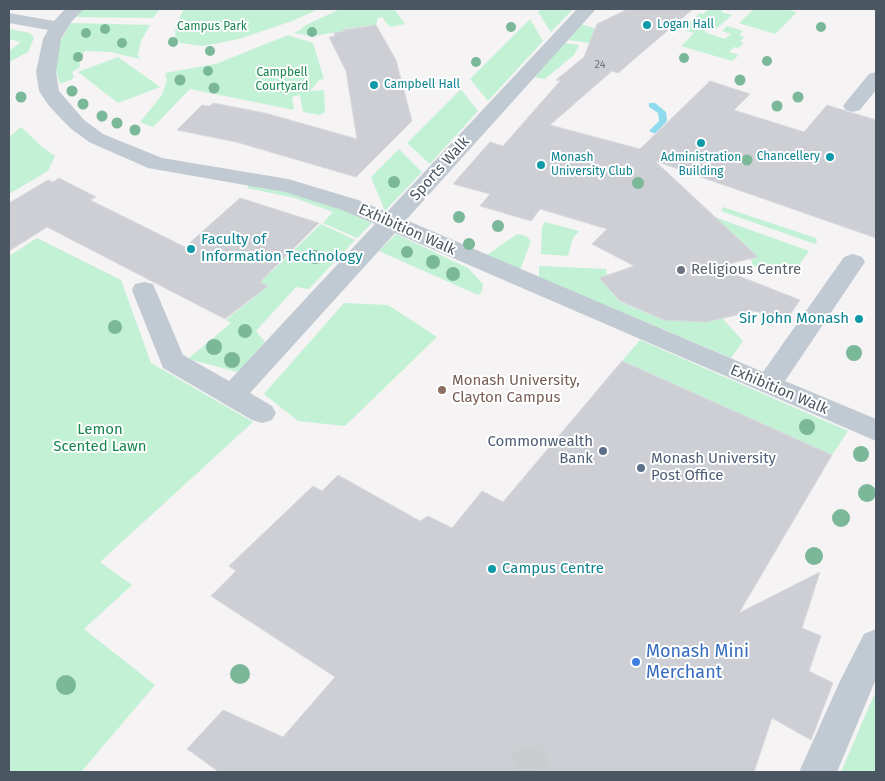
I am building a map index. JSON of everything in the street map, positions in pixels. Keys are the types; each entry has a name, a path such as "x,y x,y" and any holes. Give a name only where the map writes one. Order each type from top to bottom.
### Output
{"street":[{"name":"Sports Walk","path":"232,395 587,9"},
{"name":"Exhibition Walk","path":"9,18 67,18 48,53 46,72 49,91 77,124 96,138 156,163 313,192 350,205 876,431"},
{"path":"853,106 876,78"},
{"path":"768,385 853,262"},
{"path":"144,290 172,361 262,413"},
{"path":"818,772 852,692 876,644"}],"green space":[{"path":"83,9 160,9 153,18 76,17"},
{"name":"Campus Park","path":"184,9 319,9 292,21 239,39 203,46 180,43 175,36 176,24"},
{"path":"340,9 394,9 405,24 390,27 382,17 378,18 376,25 344,29 344,31 312,36 294,33 302,27"},
{"path":"541,9 573,9 551,32 538,12"},
{"path":"709,9 724,9 721,12 732,15 716,29 709,27 704,32 725,39 731,34 722,31 727,26 743,31 739,35 744,37 740,42 744,43 738,48 734,47 729,52 739,55 732,61 681,46 694,33 680,29 689,21 692,22 699,13 703,14"},
{"path":"754,9 784,9 797,12 775,34 739,23"},
{"path":"530,19 543,41 488,101 470,79"},
{"path":"71,23 150,25 141,41 138,55 140,59 110,52 85,51 79,60 80,67 72,72 74,77 60,84 54,65 59,44"},
{"path":"581,24 609,33 589,47 589,43 568,40"},
{"path":"9,29 30,33 34,38 28,52 9,62 9,51 21,42 9,39"},
{"name":"Campbell Courtyard","path":"288,35 313,43 324,79 319,80 310,91 324,90 325,112 320,115 303,112 300,95 292,97 294,110 190,89 153,127 140,122 162,95 167,80 165,73 216,64"},
{"path":"565,43 579,45 574,55 545,79 534,77"},
{"path":"118,57 160,87 118,103 78,72"},
{"path":"461,89 478,111 430,164 407,143"},
{"path":"21,127 42,147 55,156 48,171 9,194 9,137"},
{"path":"399,149 422,172 385,211 371,177"},
{"path":"249,184 290,193 341,209 372,223 357,238 323,223 333,212 295,198 247,188"},
{"path":"723,207 816,238 817,241 815,244 721,211"},
{"path":"706,214 809,251 797,268 753,266 751,259 757,257 735,235 694,219"},
{"path":"545,222 579,231 573,238 568,256 541,254 542,227"},
{"path":"321,224 355,240 309,289 296,287 256,331 265,342 238,372 188,359 231,323 226,320 268,286 246,275 255,267 271,272"},
{"path":"396,234 468,268 483,284 482,292 478,295 379,251"},
{"path":"517,234 526,236 531,241 520,270 487,255"},
{"name":"Lemon Scented Lawn","path":"37,238 121,280 151,363 253,422 100,562 132,585 84,629 155,685 81,772 9,772 9,256"},
{"path":"539,266 606,269 607,275 599,278 620,302 664,320 722,318 743,341 731,358 539,277"},
{"path":"344,303 388,305 437,337 345,426 298,421 264,394"},
{"path":"640,340 848,431 832,455 622,361"},
{"path":"876,691 876,772 841,772 871,702"}],"building":[{"path":"628,9 693,9 618,73 612,71 550,125 640,149 710,81 750,94 734,110 804,132 827,105 876,120 876,238 655,161 758,257 716,267 800,300 785,322 755,311 706,322 664,320 620,301 599,278 634,266 592,244 607,229 540,209 531,221 480,206 490,194 453,184 490,142 503,146 560,81 556,80 584,57 597,24"},
{"name":"Campbell Hall","path":"376,25 396,60 412,121 356,177 236,142 177,130 202,105 210,106 213,103 265,113 357,139 346,71 329,37 335,36 334,33 343,30"},
{"name":"Faculty of Information Technology","path":"59,178 96,197 90,200 185,247 240,198 319,223 260,282 268,286 225,319 47,227 9,251 9,203 48,180 53,182"},
{"name":"Campus Centre","path":"622,361 832,455 739,613 820,572 802,628 821,636 809,671 833,683 811,740 772,718 754,772 219,772 187,749 223,710 283,737 335,677 211,596 236,571 229,566 313,486 322,491 338,475 420,521 428,516 452,528 482,491 503,502"}],"waterway":[{"path":"652,105 662,112 663,121 653,131"}],"tunnel":[{"path":"526,748 533,772"}],"place":[{"name":"Logan Hall","path":"647,25"},
{"name":"Campbell Hall","path":"374,85"},
{"name":"Administration Building","path":"701,143"},
{"name":"Chancellery","path":"830,157"},
{"name":"Monash University Club","path":"541,165"},
{"name":"Faculty of Information Technology","path":"191,249"},
{"name":"Religious Centre","path":"681,270"},
{"name":"Sir John Monash","path":"859,319"},
{"name":"Monash University, Clayton Campus","path":"442,390"},
{"name":"Commonwealth Bank","path":"603,451"},
{"name":"Monash University Post Office","path":"641,468"},
{"name":"Campus Centre","path":"492,569"},
{"name":"Monash Mini Merchant","path":"636,662"}]}
